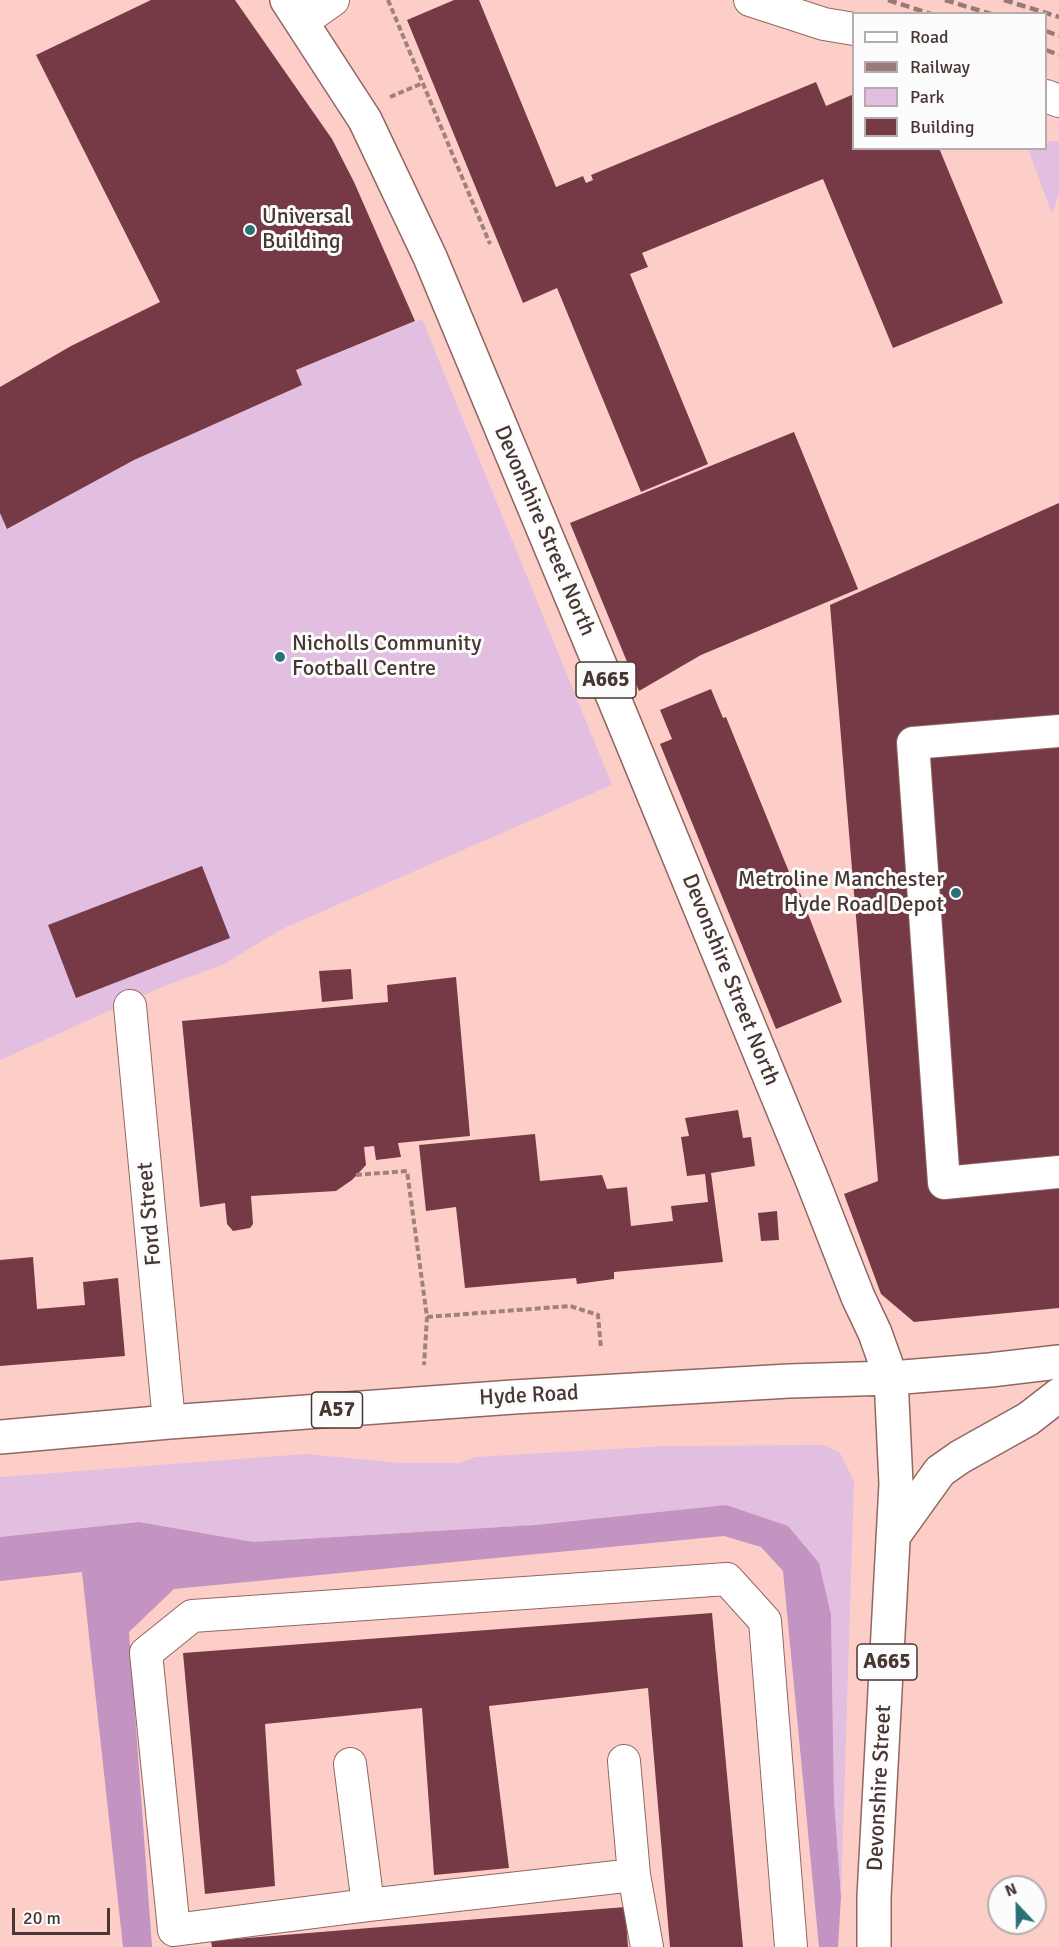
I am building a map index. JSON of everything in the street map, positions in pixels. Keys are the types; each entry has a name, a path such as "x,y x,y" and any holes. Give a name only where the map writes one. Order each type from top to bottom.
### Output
{"highway":[{"name":"Devonshire Street North","path":"295,11 365,120 430,257 813,1182 891,1378"},
{"name":"Hyde Road","path":"0,1437 513,1396 789,1381 891,1378 1059,1362"},
{"name":"Devonshire Street","path":"874,1947 874,1897 894,1534 896,1466 891,1378"},
{"path":"894,1534 940,1471 960,1457 1028,1419 1059,1395"}],"street":[{"path":"295,11 333,0"},
{"path":"750,0 824,24 852,29"},
{"path":"1059,731 913,742 944,1183 1059,1172"},
{"name":"Ford Street","path":"130,1006 169,1422"},
{"path":"634,1875 368,1905 175,1938 146,1653 192,1616 727,1579 765,1621 791,1947"},
{"path":"624,1761 634,1875 647,1947"},
{"path":"350,1764 368,1905"}],"path":[{"path":"388,0 490,244"},
{"path":"386,99 423,83"},
{"path":"356,1175 407,1171 427,1317 424,1365"},
{"path":"427,1317 570,1306 598,1315 601,1349"}],"green space":[{"path":"1059,141 1059,194 1052,214 1028,150 1047,150 1047,143"},
{"name":"Nicholls Community Football Centre","path":"422,319 612,785 282,929 224,964 160,988 0,1060 0,513 8,529 134,460 302,385 296,370"},
{"path":"824,1445 840,1453 854,1481 841,1897 834,1800 831,1615 726,1505 535,1525 253,1542 139,1522 0,1537 0,1477 305,1454 401,1463 460,1463 475,1457 665,1446"}],"shaded area":[{"path":"726,1505 788,1526 819,1563 831,1615 834,1800 841,1897 838,1947 819,1947 783,1571 761,1547 724,1536 174,1589 129,1632 152,1947 123,1947 82,1572 0,1581 0,1537 139,1522 253,1542 535,1525"}],"building":[{"name":"Universal Building","path":"151,0 235,0 332,139 354,182 415,321 296,370 302,385 134,460 7,529 0,513 0,387 71,346 160,302 36,55"},
{"path":"454,0 479,0 556,187 583,176 586,183 593,180 591,175 816,82 826,106 852,95 852,150 940,150 1003,303 893,348 823,179 642,253 648,267 630,274 708,464 641,492 557,288 523,303 407,20"},
{"path":"794,432 858,589 701,655 639,691 570,523"},
{"name":"Metroline Manchester Hyde Road Depot","path":"1059,503 1059,1308 914,1322 881,1294 844,1194 878,1181 830,605"},
{"path":"711,689 723,718 726,717 798,894 800,893 842,1002 776,1029 660,744 672,739 660,710"},
{"path":"202,866 230,938 76,998 48,925"},
{"path":"351,969 353,999 322,1002 319,971"},
{"path":"456,977 470,1136 398,1143 401,1157 376,1160 374,1146 364,1147 366,1165 352,1180 336,1191 251,1196 253,1224 250,1228 233,1231 227,1224 225,1203 200,1207 182,1021 388,1002 387,985"},
{"path":"738,1110 743,1138 751,1137 755,1166 711,1173 723,1262 614,1272 614,1279 577,1284 576,1278 465,1288 456,1207 426,1211 419,1145 535,1134 540,1181 602,1175 607,1189 627,1187 631,1226 673,1221 671,1206 708,1202 705,1174 687,1176 681,1137 689,1136 685,1118"},
{"path":"777,1211 779,1240 761,1241 758,1213"},
{"path":"33,1257 37,1309 85,1305 83,1282 118,1278 125,1356 0,1366 0,1260"},
{"path":"712,1613 743,1947 670,1947 648,1688 489,1706 509,1868 434,1875 422,1708 265,1724 275,1886 205,1894 183,1653"},
{"path":"625,1907 628,1947 212,1947 211,1941"}],"railway":[{"path":"888,0 925,12"},
{"path":"945,0 984,12"},
{"path":"1004,0 1043,12"},
{"path":"1047,13 1059,17"},
{"path":"1047,31 1059,36"},
{"path":"1047,50 1059,55"}],"place":[{"name":"Universal Building","path":"250,230"},
{"name":"Nicholls Community Football Centre","path":"280,657"},
{"name":"Metroline Manchester Hyde Road Depot","path":"956,893"}]}
